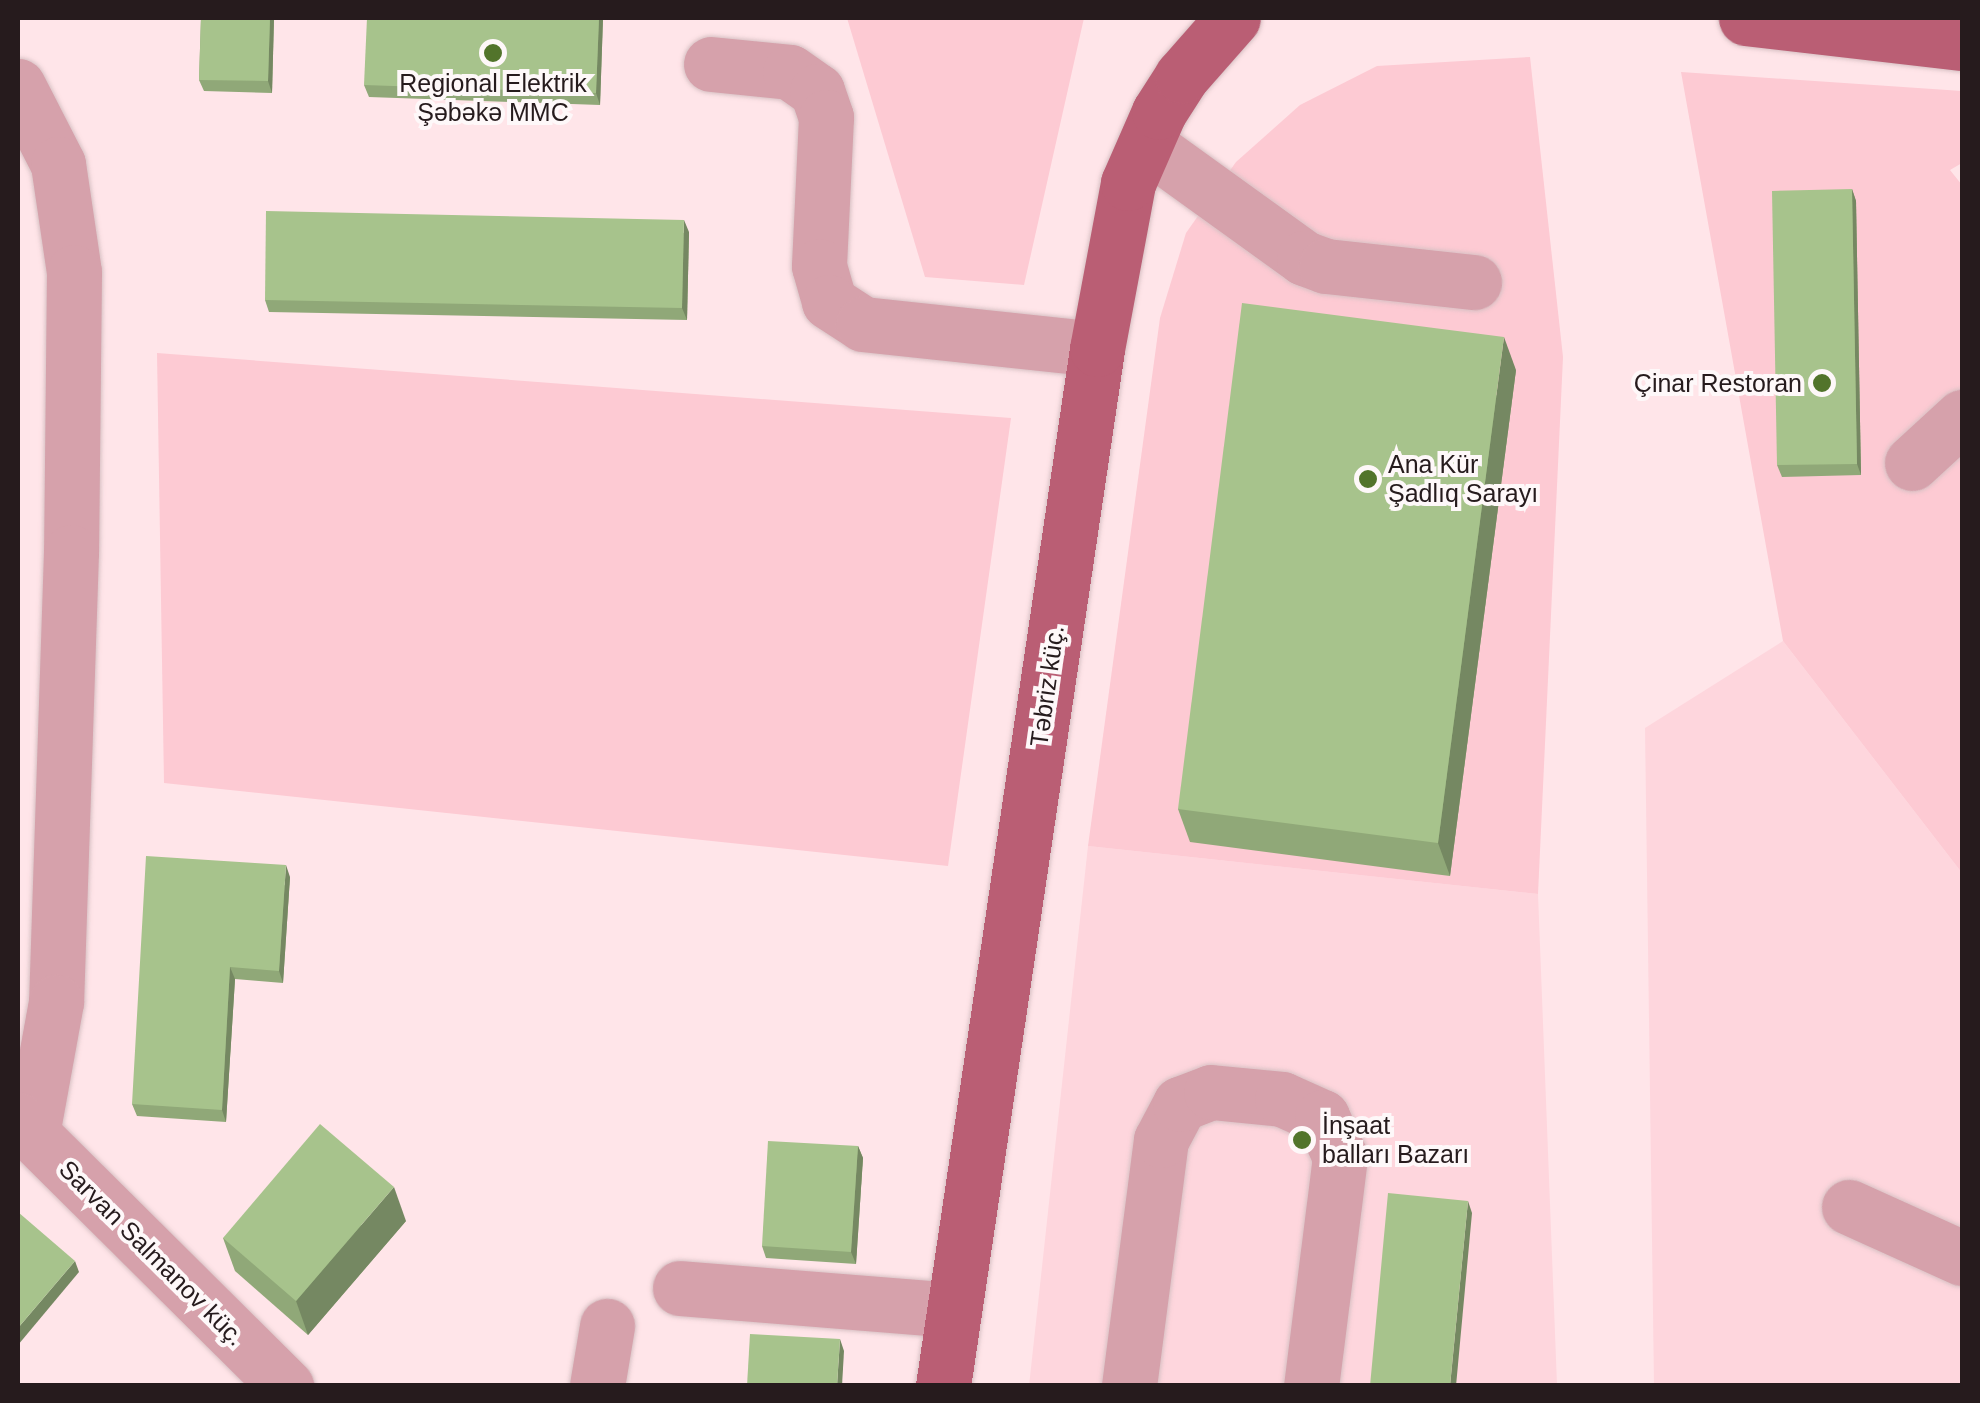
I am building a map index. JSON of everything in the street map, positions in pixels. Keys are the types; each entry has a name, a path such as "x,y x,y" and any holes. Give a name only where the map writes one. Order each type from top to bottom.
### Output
{"main road":[{"name":"Təbriz küç.","path":"943,1386 1096,349 1128,183 1182,76 1233,18"},
{"path":"1746,18 1962,43"}],"street":[{"path":"711,64 790,72 816,91 826,117 819,266 830,302 863,324 1096,349"},
{"path":"18,86 58,164 74,272 71,552 56,1002 25,1127"},
{"path":"1146,144 1304,258 1326,266 1474,282"},
{"path":"1912,463 1962,417"},
{"path":"1130,1386 1161,1140 1180,1104 1211,1092 1282,1098 1322,1117 1340,1157 1311,1386"},
{"name":"Sarvan Salmanov küç.","path":"25,1127 286,1386"},
{"path":"1849,1207 1962,1258"},
{"path":"680,1288 954,1310"},
{"path":"597,1386 607,1326"}],"shaded area":[{"path":"847,18 1084,18 1024,285 925,277"},
{"path":"1530,57 1563,357 1538,894 1088,846 1160,318 1186,233 1236,162 1300,105 1377,66"},
{"path":"1681,72 1962,91 1962,163 1950,170 1962,185 1962,873 1783,641"},
{"path":"157,353 1011,418 948,866 164,783"},
{"path":"1783,641 1962,873 1962,1385 1654,1385 1645,728"},
{"name":"İnşaat balları Bazarı","path":"1088,846 1538,894 1557,1385 1029,1386"}],"building":[{"path":"201,18 270,18 268,81 199,80"},
{"path":"367,18 599,18 596,93 364,85"},
{"path":"1852,189 1857,464 1777,465 1772,191"},
{"path":"266,211 684,220 682,308 265,300"},
{"path":"1242,303 1504,337 1438,843 1178,809"},
{"path":"146,856 286,865 279,971 230,967 222,1110 132,1104"},
{"path":"320,1124 394,1187 296,1301 223,1238"},
{"path":"768,1141 858,1146 851,1252 762,1246"},
{"path":"1388,1193 1468,1201 1450,1386 1370,1386"},
{"path":"18,1212 75,1261 18,1328"},
{"path":"750,1334 840,1339 837,1386 747,1386"}],"place":[{"name":"Regional Elektrik Şəbəkə MMC","path":"493,53"},
{"name":"Çinar Restoran","path":"1822,383"},
{"name":"Ana Kür Şadlıq Sarayı","path":"1368,479"},
{"name":"İnşaat balları Bazarı","path":"1302,1140"}]}
